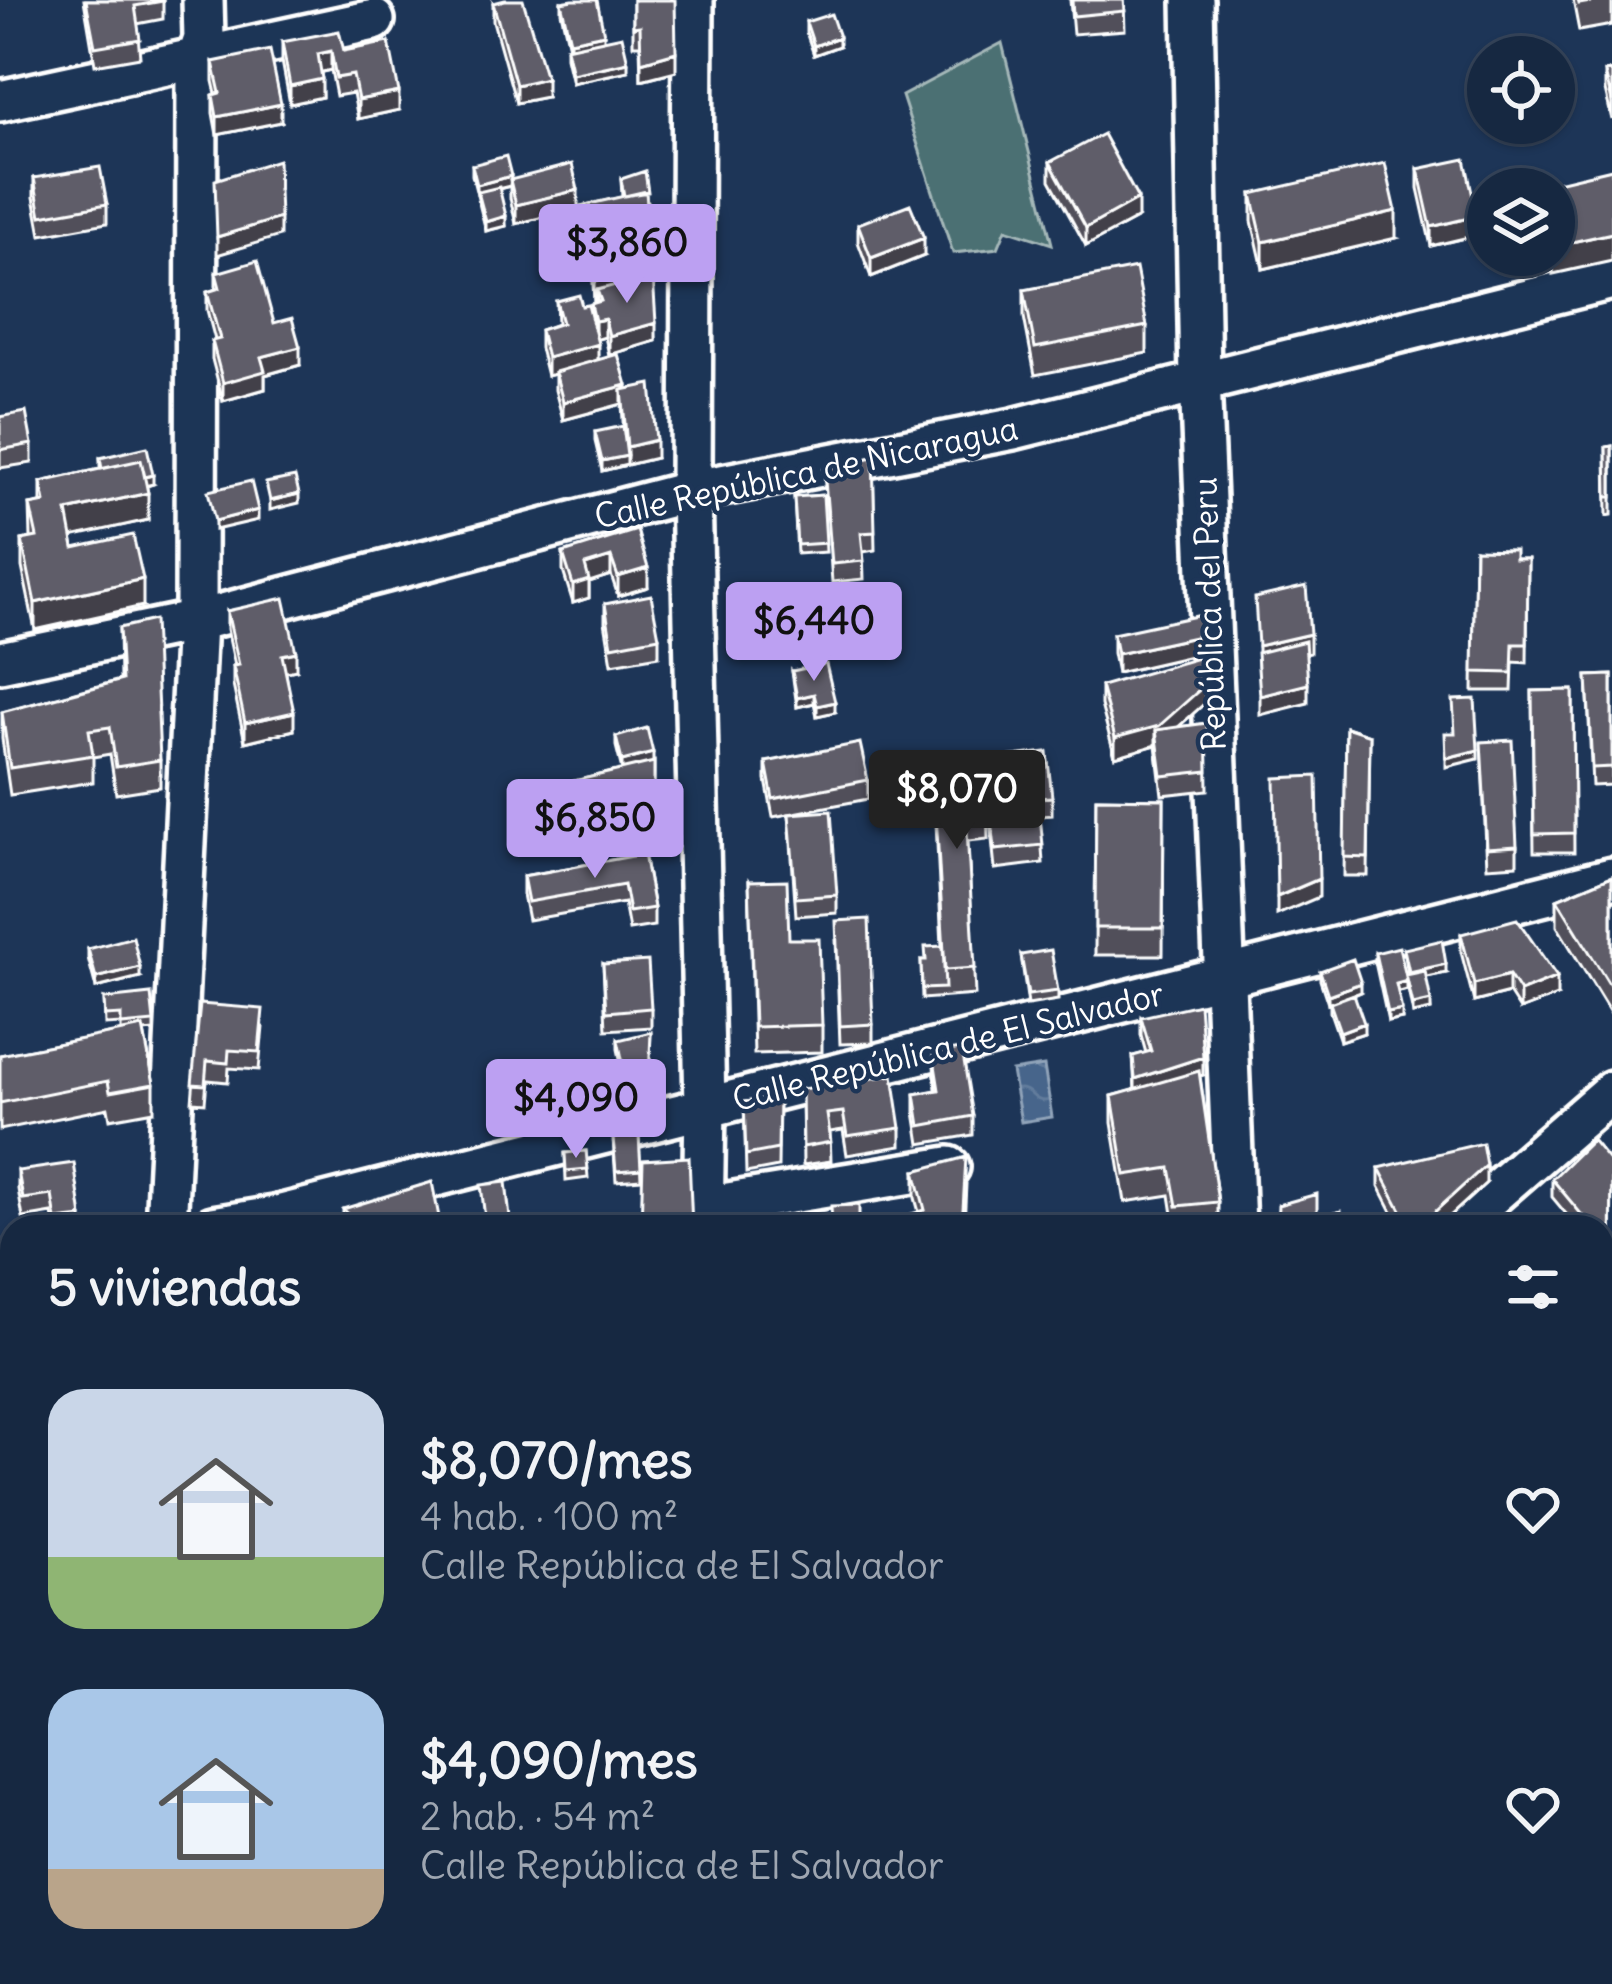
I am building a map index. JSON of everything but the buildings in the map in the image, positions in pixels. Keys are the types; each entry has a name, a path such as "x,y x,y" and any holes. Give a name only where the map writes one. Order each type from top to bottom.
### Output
{"street":[{"path":"167,1215 196,621 197,59 203,39 203,0"},
{"path":"693,0 691,491 706,1105 704,1215"},
{"name":"República del Peru","path":"1193,0 1200,380 1234,1215"},
{"path":"0,101 374,20"},
{"name":"Calle República de Nicaragua","path":"0,662 196,621 691,491 1012,429 1612,279"},
{"name":"Calle República de El Salvador","path":"314,1215 706,1105 1612,878"},
{"path":"1499,1214 1612,1091"},
{"path":"714,1215 950,1167"}],"green space":[{"path":"1002,43 1052,244 1006,229 998,248 953,253 902,96"}],"water":[{"path":"1044,1066 1052,1117 1021,1122 1012,1071"}]}
